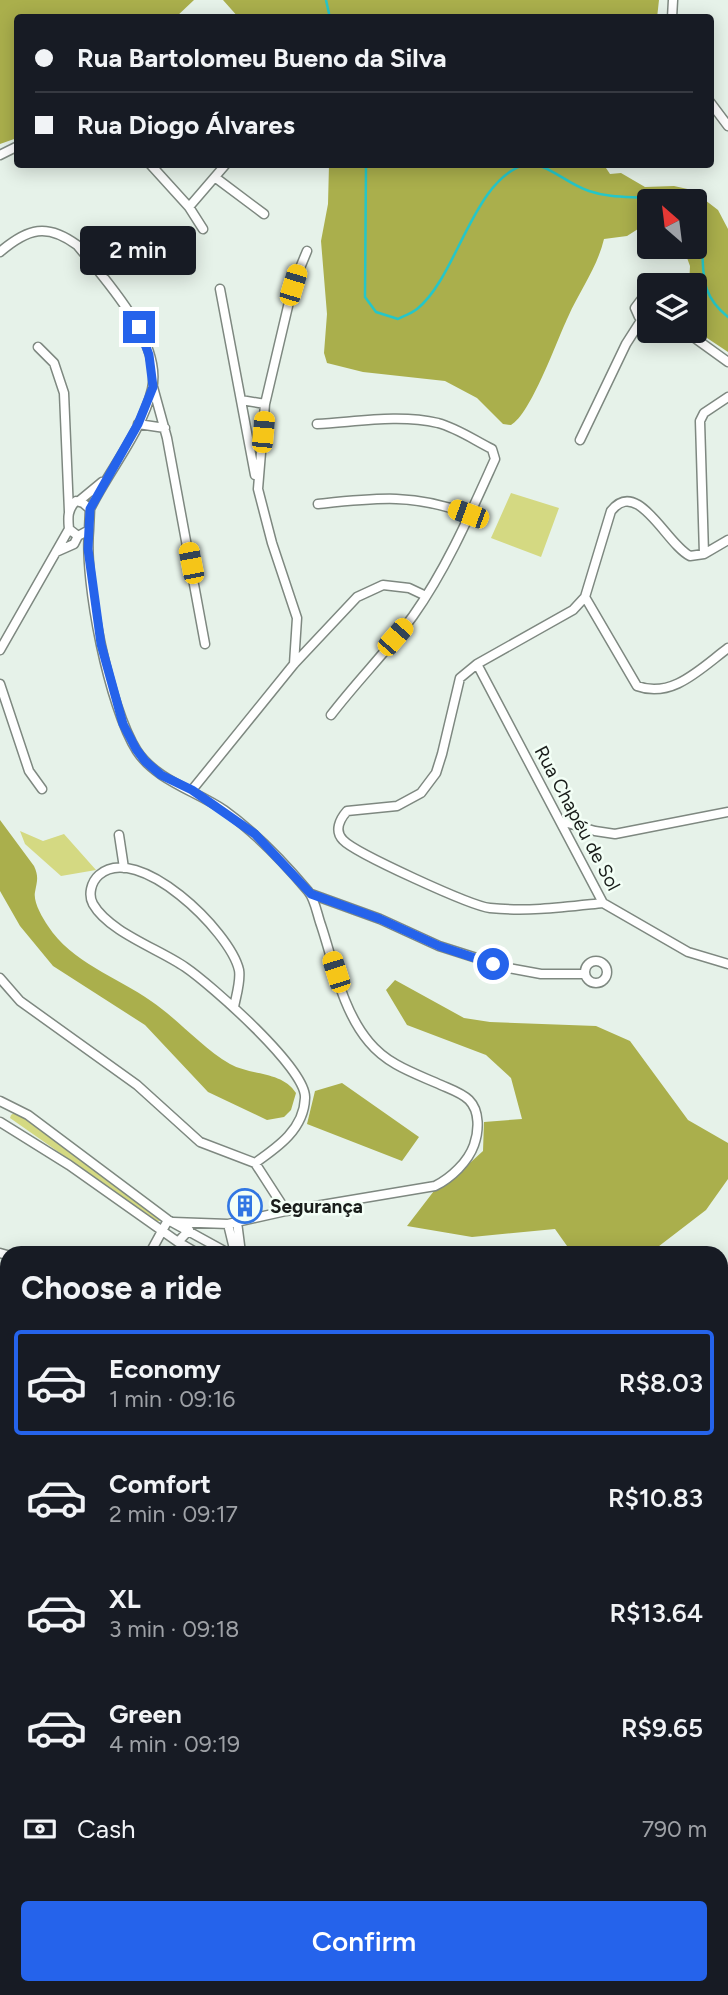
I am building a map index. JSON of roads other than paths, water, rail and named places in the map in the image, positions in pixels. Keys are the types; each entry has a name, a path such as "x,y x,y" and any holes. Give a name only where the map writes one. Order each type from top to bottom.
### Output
{"street":[{"path":"714,107 728,126"},
{"path":"154,168 188,207 203,229"},
{"path":"188,207 223,168"},
{"path":"216,178 264,214"},
{"path":"0,252 27,233 42,230 56,232 77,245 102,274 139,327 149,355 153,387 165,428 205,644"},
{"path":"257,489 265,404 293,285 307,251"},
{"path":"102,274 125,256"},
{"path":"220,289 257,489 297,618 293,664"},
{"path":"580,440 620,356 637,331"},
{"path":"702,343 728,362"},
{"path":"0,650 69,529 64,393 54,363 38,347"},
{"path":"153,387 138,424 90,509 88,549 101,644 123,724 145,761 161,775 192,790 255,834 311,894 349,1009 367,1040 392,1063 469,1100 476,1114 478,1130 467,1159 449,1178 435,1186 286,1211 232,1223 171,1221 161,1230 153,1246"},
{"path":"704,554 700,421 704,413 728,397"},
{"path":"241,400 265,404"},
{"path":"144,411 159,409"},
{"path":"317,424 394,419 436,423 456,429 492,449 495,459 449,556 426,596 331,715"},
{"path":"138,424 165,428"},
{"path":"247,430 263,432"},
{"path":"66,470 77,501 90,509"},
{"path":"69,512 77,501 104,480"},
{"path":"318,504 375,498 410,499 439,502 468,514"},
{"path":"603,903 533,910 487,908 461,900 368,856 341,839 338,829 340,819 347,811 397,806 421,793 436,773 460,678 477,664 573,610 585,597 611,511 620,501 626,500 640,505 683,553 690,556 704,554 728,540"},
{"path":"69,529 79,536 88,549"},
{"path":"56,552 74,544 79,536 89,530"},
{"path":"192,790 293,664 357,597 383,585 409,588 426,596"},
{"path":"585,597 637,686 648,690 672,689 728,648"},
{"name":"Rua Chapéu de Sol","path":"477,664 603,903 688,952 728,964"},
{"path":"1,689 30,771 42,789"},
{"path":"561,821 615,834 728,812"},
{"path":"119,835 124,868"},
{"path":"234,1007 239,971 216,927 197,908 159,880 124,868 109,869 94,881 91,902 99,912 131,936 185,967 234,1007 295,1074 306,1096 299,1123 284,1142 255,1163"},
{"path":"311,894 380,919 439,946 508,968 541,974 585,974"},
{"path":"0,978 20,1000 137,1085 200,1142 255,1163 286,1211"},
{"path":"1,1104 28,1115 171,1221 216,1246"},
{"path":"0,1122 69,1165 183,1246"},
{"path":"232,1223 234,1246"},
{"path":"232,1223 239,1246"},
{"path":"179,1244 191,1231"},
{"path":"191,1231 223,1246"},
{"path":"191,1231 209,1246"},
{"path":"179,1244 185,1246"}],"waterway":[{"path":"326,0 329,14"},
{"path":"366,168 365,297 376,312 398,319 417,309 431,294 492,189 507,173 518,168"},
{"path":"544,168 599,194 637,198"},
{"path":"702,259 709,294 728,317"}],"place":[{"name":"Segurança","path":"245,1206"}]}
